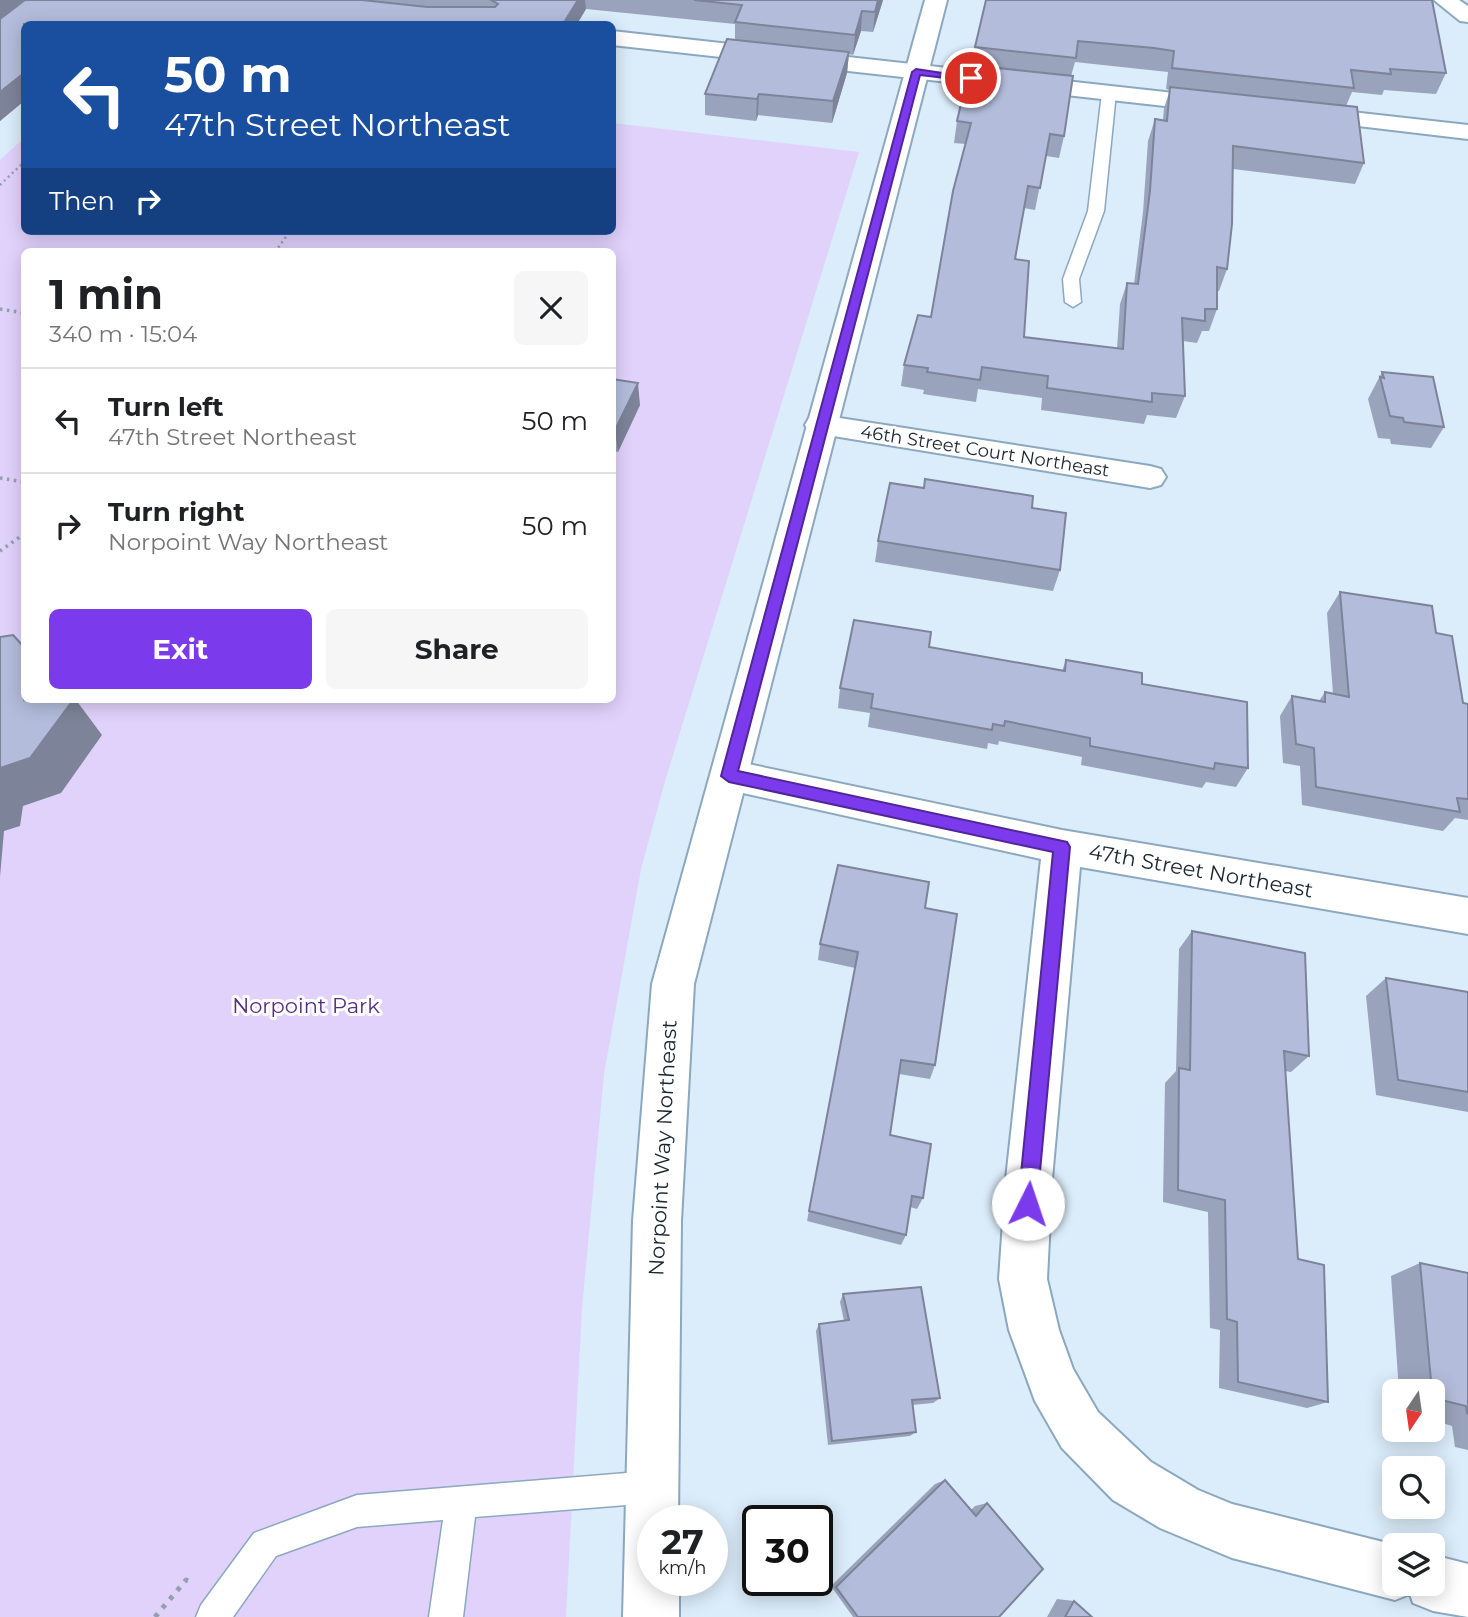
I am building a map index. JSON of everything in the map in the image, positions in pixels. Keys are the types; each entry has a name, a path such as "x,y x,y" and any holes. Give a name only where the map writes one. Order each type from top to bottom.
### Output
{"street":[{"name":"Norpoint Way Northeast","path":"651,1617 651,1487 661,1098 673,984 820,425 857,302 936,0"},
{"path":"1445,0 1468,16"},
{"path":"616,38 1247,108"},
{"path":"1288,113 1468,132"},
{"name":"46th Street Court Northeast","path":"820,425 1150,477"},
{"name":"47th Street Northeast","path":"729,776 1062,847 1468,916"},
{"path":"1062,847 1031,1166 1023,1279 1034,1330 1053,1383 1080,1430 1132,1480 1179,1509 1232,1531 1382,1570"},
{"path":"1445,1586 1468,1592"}],"lane":[{"path":"1073,302 1071,279 1096,211 1109,93"},
{"path":"213,1617 265,1544 357,1511 651,1487"},
{"path":"446,1617 461,1503"}],"path":[{"path":"0,185 21,165"},
{"path":"0,309 21,312"},
{"path":"0,478 21,482"},
{"path":"0,551 21,536"}],"green space":[{"name":"Norpoint Park","path":"616,123 859,152 665,781 641,869 604,1074 582,1308 566,1617 0,1617 0,160 21,141 21,235 616,235"}],"building":[{"path":"25,0 362,0 427,7 495,7 498,4 491,0 578,0 565,21 21,21 21,75 0,92 0,19"},
{"path":"694,0 878,0 875,12 862,11 855,35 735,22 742,5"},
{"path":"986,0 1432,0 1446,73 1390,69 1391,74 1351,70 1354,88 1172,68 1174,51 1154,48 1078,41 1076,58 975,47"},
{"path":"727,39 849,52 833,101 759,94 757,99 705,94"},
{"path":"970,65 1073,76 1064,136 1050,134 1040,188 1028,186 1015,259 1029,261 1024,337 1123,349 1127,283 1138,284 1150,191 1155,119 1167,121 1170,87 1357,107 1364,163 1233,146 1232,224 1227,269 1217,267 1217,309 1205,309 1205,321 1182,318 1185,396 1152,393 1152,402 1047,388 1048,376 982,367 980,380 927,372 928,368 904,365 918,315 931,317 953,191 971,123 957,121"},
{"path":"1382,372 1433,377 1444,427 1404,422 1403,418 1390,416 1380,377 1384,378"},
{"path":"616,380 638,383 616,428"},
{"path":"925,479 1033,496 1032,508 1066,513 1060,570 878,541 890,483 924,488"},
{"path":"1340,592 1432,606 1436,633 1452,636 1463,703 1468,704 1468,799 1457,798 1460,812 1316,787 1314,748 1296,744 1292,696 1325,702 1325,692 1349,697"},
{"path":"854,620 931,632 929,647 1065,671 1066,660 1142,673 1142,684 1247,702 1248,768 1215,763 1214,769 1090,746 1090,738 1005,721 1004,726 993,724 992,730 871,708 873,694 840,688"},
{"path":"13,635 21,644 21,703 71,703 30,758 0,768 0,637"},
{"path":"838,865 929,882 925,908 957,914 935,1065 901,1060 890,1135 931,1144 923,1198 912,1196 906,1235 809,1211 858,952 820,944"},
{"path":"1192,931 1305,953 1309,1056 1284,1051 1298,1259 1324,1265 1328,1402 1238,1382 1237,1322 1227,1319 1225,1200 1178,1190 1179,1068 1190,1070"},
{"path":"1386,978 1468,992 1468,1092 1398,1080"},
{"path":"1420,1263 1468,1273 1468,1414 1466,1406 1446,1401 1446,1379 1431,1379"},
{"path":"921,1287 940,1398 912,1400 916,1432 832,1441 819,1324 849,1320 843,1294"},
{"path":"945,1480 976,1516 987,1503 1043,1569 999,1617 858,1617 836,1587"},
{"path":"1074,1601 1092,1617 1065,1617"}],"route":[{"path":"971,78 916,72 857,302 820,425 729,776 1062,847 1028,1204"}]}
